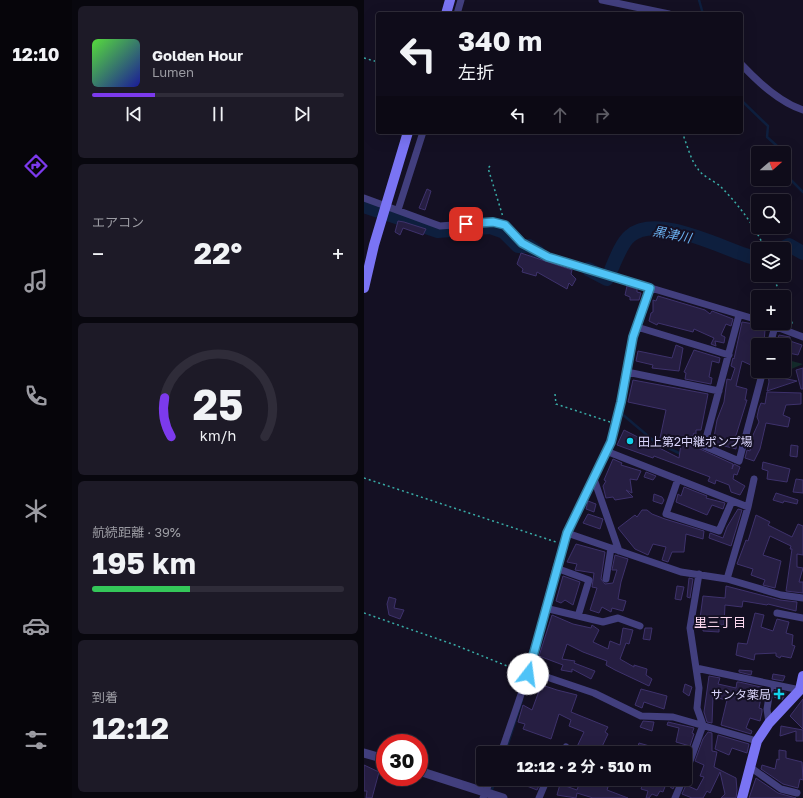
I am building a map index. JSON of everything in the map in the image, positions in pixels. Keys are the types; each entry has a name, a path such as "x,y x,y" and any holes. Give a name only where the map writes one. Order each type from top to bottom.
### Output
{"main road":[{"path":"447,12 450,0"},
{"path":"364,288 385,206 407,134"},
{"path":"742,798 757,741 769,723 800,690 803,676"}],"street":[{"path":"458,12 461,0"},
{"path":"602,0 659,12"},
{"path":"743,66 757,81 784,101 803,110"},
{"path":"398,210 422,134"},
{"path":"364,198 440,226 493,222 505,225 522,243 548,257 751,318"},
{"path":"503,746 528,672 567,533 594,479 616,424 637,327 650,288"},
{"path":"739,315 704,446 739,461 761,378"},
{"path":"637,327 729,354"},
{"path":"788,331 803,337"},
{"path":"627,372 719,391"},
{"path":"606,451 748,507"},
{"path":"594,479 619,551"},
{"path":"678,479 666,514 719,531 732,501"},
{"path":"727,579 748,507 754,479"},
{"path":"567,533 681,572 727,579 781,595 803,598"},
{"path":"606,580 611,548"},
{"path":"556,568 589,580 578,616"},
{"path":"692,756 703,725 697,708 699,688 690,628 699,574"},
{"path":"545,608 603,622 618,618 640,626"},
{"path":"777,613 803,618"},
{"path":"696,668 800,690"},
{"path":"528,672 594,693 641,716 673,717 757,741"},
{"path":"769,723 767,709 771,684"},
{"path":"364,753 376,757"},
{"path":"750,767 781,789 797,793"},
{"path":"428,774 484,795 503,798"},
{"path":"539,798 544,786"},
{"path":"675,798 680,786"}],"path":[{"path":"364,58 376,61"},
{"path":"683,134 699,171 720,187 757,231 762,242"},
{"path":"490,166 488,168 505,225"},
{"path":"555,394 556,404 616,424"},
{"path":"364,478 564,545"},
{"path":"364,614 528,672"}],"green space":[{"path":"791,361 803,364 791,369"}],"building":[{"path":"427,189 431,191 425,210 419,208"},
{"path":"398,221 426,229 423,235 403,228 400,235 395,232"},
{"path":"521,253 572,270 571,274 576,279 572,286 569,283 567,289 537,272 536,276 522,272 523,269 517,264"},
{"path":"627,286 637,289 637,292 641,293 639,300 630,300 630,297 625,295"},
{"path":"658,296 705,310 710,314 712,311 733,319 731,326 726,324 721,335 725,337 724,343 715,341 716,346 711,344 714,338 694,329 693,332 658,323 657,325 649,321 651,313 653,312 653,300 656,301"},
{"path":"742,322 751,324 751,330 765,330 764,338 751,338 751,365 742,361 736,386 747,389 745,400 747,400 734,442 737,442 736,449 713,443 717,420 724,402 727,379 731,380 735,368 731,366 733,358 734,359"},
{"path":"779,335 790,337 790,338 778,338"},
{"path":"791,341 802,345 798,355 791,354"},
{"path":"676,345 683,348 679,371 652,368 653,365 636,361 638,351 672,358"},
{"path":"694,350 720,358 719,363 712,361 709,377 712,378 711,384 685,379 686,373 684,372"},
{"path":"803,368 803,389 801,389 796,370"},
{"path":"769,378 782,378 797,381 767,391"},
{"path":"633,380 708,394 701,430 696,430 696,434 694,433 692,438 685,436 691,440 689,444 733,464 732,469 734,464 740,467 737,475 734,474 733,479 745,486 740,495 731,492 729,485 716,480 715,484 708,481 710,477 654,456 653,458 617,445 624,430 679,458 681,444 660,438 666,410 628,402"},
{"path":"767,392 801,393 801,404 786,405 783,415 790,418 788,427 766,423 760,449 754,461 745,458 747,450 750,451 753,435 759,422 757,417 759,408 761,403 765,404"},
{"path":"791,445 798,446 797,457 790,456"},
{"path":"613,459 622,463 621,465 641,471 637,480 630,479 632,493 626,490 633,497 615,500 613,497 606,498 603,486 606,481 604,480"},
{"path":"763,462 790,469 787,482 767,479 768,471 762,469"},
{"path":"646,472 656,476 653,480 644,477"},
{"path":"796,479 803,480 803,493 793,492"},
{"path":"684,487 707,496 706,498 725,503 723,509 712,505 707,515 676,502 678,494 681,496"},
{"path":"776,493 798,500 797,504 784,501 783,503 773,500"},
{"path":"654,494 662,497 664,500 662,504 653,501"},
{"path":"588,501 596,504 594,512 586,509"},
{"path":"738,509 742,510 731,546 709,538 710,533 723,538 727,527"},
{"path":"642,510 647,510 652,514 665,519 704,531 703,539 686,534 684,552 672,552 668,562 662,560 666,547 653,544 648,555 635,549 618,528 635,515 637,517"},
{"path":"588,514 603,519 600,529 583,523"},
{"path":"756,515 770,522 768,525 792,537 798,524 803,526 803,555 797,554 797,567 803,568 799,582 803,582 803,593 786,591 792,549 790,549 791,546 770,536 763,555 781,561 775,588 763,585 765,580 751,575 753,569 737,564 746,540 748,541"},
{"path":"576,544 605,552 601,579 605,584 613,583 617,570 612,570 615,555 628,559 621,582 618,599 626,601 623,611 612,608 611,612 602,607 599,613 590,610 597,588 592,587 594,573 575,570 577,564 567,562"},
{"path":"563,576 580,582 573,605 565,600 561,603 556,601"},
{"path":"689,578 693,579 690,598 687,597"},
{"path":"677,586 684,587 681,600 675,599"},
{"path":"726,586 780,600 797,602 796,611 768,604 743,601 742,607 725,605 724,625 719,625 719,632 703,631 703,626 699,626 703,596 725,598"},
{"path":"389,597 396,599 394,608 404,610 400,619 389,615 387,604"},
{"path":"755,613 764,615 761,627 773,631 777,619 789,622 786,633 793,635 792,645 795,646 791,658 781,656 780,658 776,656 776,653 755,654 754,660 736,655 738,643 747,644"},
{"path":"552,615 573,624 591,628 592,625 599,630 593,642 608,649 610,641 620,645 623,628 633,630 629,644 626,643 620,659 634,667 634,665 647,669 646,675 652,679 649,686 606,665 607,661 567,644 562,659 575,661 574,663 595,671 591,679 572,669 572,672 561,670 563,665 539,656"},
{"path":"645,628 652,628 650,640 643,639"},
{"path":"739,670 752,671 751,675 739,672"},
{"path":"773,674 785,676 783,681 772,679"},
{"path":"709,676 720,678 718,684 736,688 737,682 739,682 765,688 764,694 762,693 759,708 762,709 760,721 750,718 746,728 752,731 751,734 721,725 727,700 713,697 712,723 707,722 704,712"},
{"path":"532,677 541,680 539,684 577,695 571,712 608,727 605,732 608,734 602,746 577,746 584,732 569,726 571,720 559,714 551,739 523,729 525,724 518,722 523,705 532,710 539,691 529,687"},
{"path":"685,684 692,687 689,696 683,692"},
{"path":"641,689 667,696 664,709 644,702 642,708 635,705"},
{"name":"サンタ薬局","path":"775,690 786,692 782,700 774,697"},
{"path":"803,699 803,729 790,716"},
{"path":"643,721 654,722 652,731 640,727"},
{"path":"668,722 694,728 692,733 694,734 690,746 676,742 679,728 667,725"},
{"path":"781,726 803,730 803,741 796,741 796,731 780,736"},
{"path":"708,732 712,733 712,751 717,752 714,767 736,778 736,798 721,798 725,794 720,772 710,793 707,791 703,798 692,798 682,794 686,786 697,790 704,777 700,776 704,765 695,761 703,739"},
{"path":"718,735 749,744 747,753 732,748 729,755 715,749"},
{"path":"639,743 650,746 638,746"},
{"path":"779,750 786,751 786,758 802,762 803,780 800,779 798,788 783,784 761,769 762,765 775,769 777,759 779,760"},
{"path":"364,765 376,771 376,783 372,798 366,798 367,791 364,791"},
{"path":"756,778 778,793 796,798 749,798"},
{"path":"527,786 539,786 537,790"},
{"path":"559,786 566,786 577,790 578,786 605,786 608,787 607,790 628,798 593,798 577,793 576,798 557,795"},
{"path":"642,786 665,786 663,792 660,791 657,796 652,794 649,798 646,798 648,791 641,789"}],"waterway":[{"path":"699,0 702,12"},
{"path":"743,102 768,126 767,137 785,153 785,174 803,192"},
{"name":"黒津川","path":"364,206 438,231 490,227 504,232 518,246 529,246 538,252"},
{"name":"黒津川","path":"588,269 607,279 626,240 630,236 642,230 657,228 692,236 751,257"},
{"name":"黒津川","path":"791,246 803,253"},
{"path":"622,414 654,441 683,455"},
{"path":"507,746 522,700"},
{"path":"491,792 493,786"}],"place":[{"name":"田上第2中継ポンプ場","path":"630,441"},
{"name":"サンタ薬局","path":"779,694"}],"district":[{"name":"里三丁目","path":"720,622"}],"route":[{"path":"466,224 493,222 505,225 522,243 548,257 650,288 633,337 618,417 611,442 567,533 556,568 528,674"}]}
